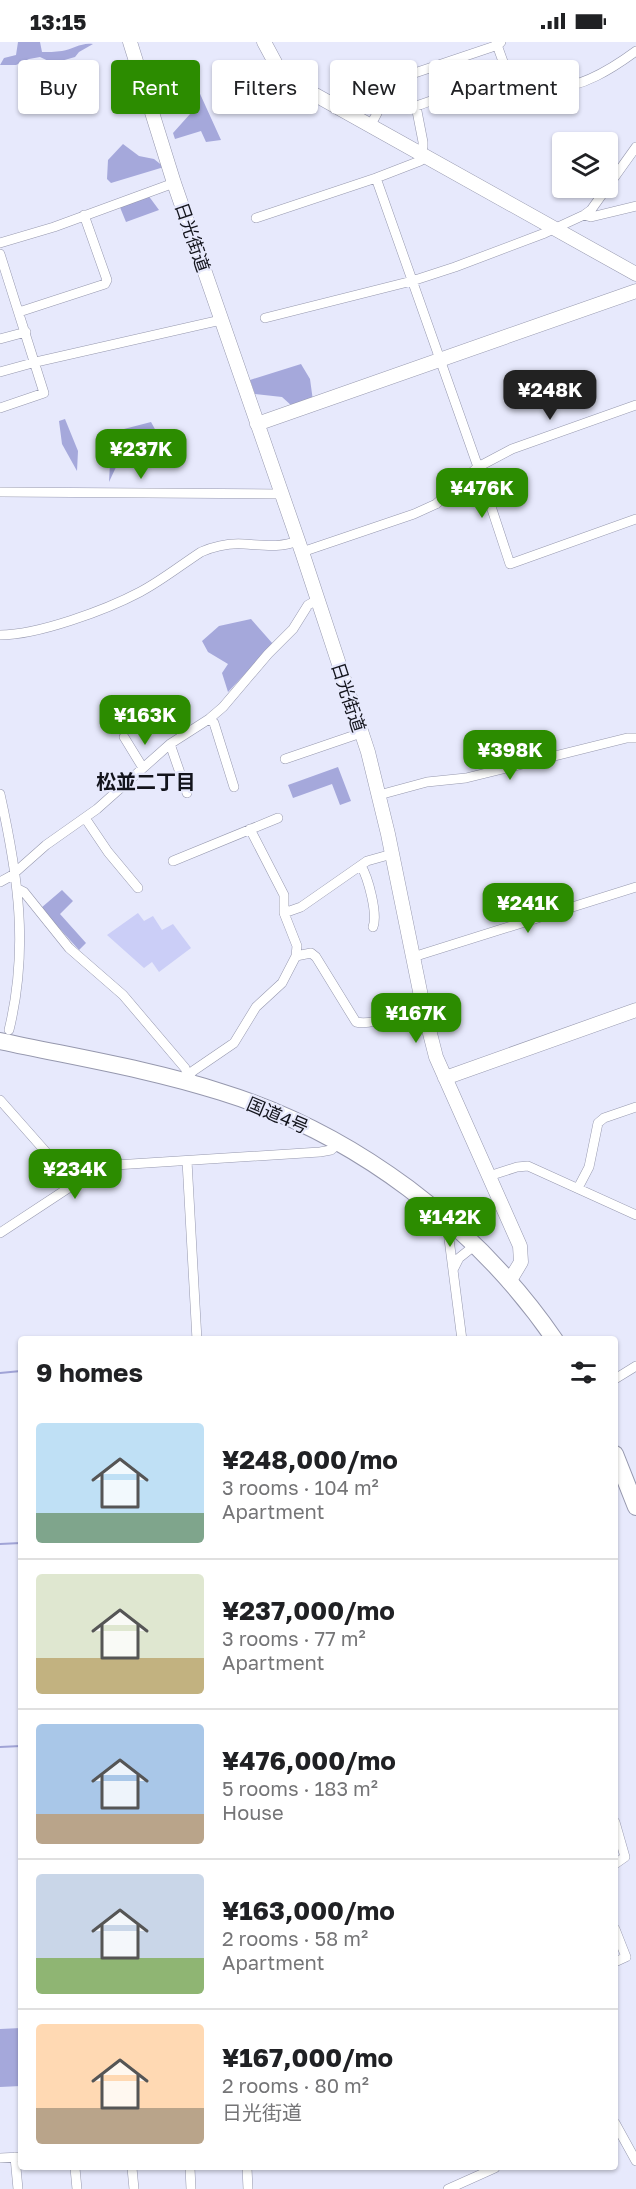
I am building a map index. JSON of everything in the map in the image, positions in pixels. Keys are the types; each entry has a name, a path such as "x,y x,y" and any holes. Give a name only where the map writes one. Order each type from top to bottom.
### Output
{"highway":[{"name":"国道4号","path":"4,1036 187,1078 252,1102 339,1143 378,1167 444,1218 509,1282"},
{"path":"509,1282 552,1336"},
{"path":"618,1462 636,1507"}],"main road":[{"name":"日光街道","path":"130,42 174,183 300,547 361,733 379,795 434,1049 520,1246 521,1262 509,1282"},
{"path":"264,42 278,68 294,83 636,274"},
{"path":"257,424 636,291"},
{"path":"445,1078 636,1010"}],"street":[{"path":"370,126 385,95 385,83 498,43 503,60"},
{"path":"579,82 616,66 636,51"},
{"path":"256,218 420,162 423,155 423,142 417,106 429,102"},
{"path":"265,318 412,281 556,228 584,215 608,189 636,147"},
{"path":"376,178 510,564 636,519"},
{"path":"0,243 54,227 174,183"},
{"path":"584,215 591,217 636,206"},
{"path":"19,312 105,284 107,280 84,215"},
{"path":"0,254 3,272 26,332 44,393 0,408"},
{"path":"0,372 222,320"},
{"path":"0,339 26,332"},
{"path":"0,635 35,632 120,601 140,592 201,552 212,548 242,544 300,547 377,527 436,504 478,467 512,449 636,405"},
{"path":"0,492 281,494"},
{"path":"0,882 11,876 46,845 114,796 170,744 209,719 223,707 268,654 293,629 308,605 317,600"},
{"path":"209,719 214,723 234,787"},
{"path":"285,759 361,733"},
{"path":"124,737 143,768"},
{"path":"379,795 427,782 466,778 619,740 636,738"},
{"path":"170,744 188,793"},
{"path":"0,794 18,889 19,984 4,1036"},
{"path":"85,818 108,852 138,888"},
{"path":"173,861 278,818"},
{"path":"18,889 24,892 69,948 123,995 185,1068 187,1078 234,1043 256,1007 282,983 296,956 297,946 284,913 284,895 249,829"},
{"path":"284,913 301,907 367,861 392,854"},
{"path":"361,866 366,876 375,917 373,927"},
{"path":"413,957 636,887"},
{"path":"296,956 311,953 316,957 356,1022 369,1023 412,1007 423,1006"},
{"path":"0,1100 61,1169 69,1177 77,1179"},
{"path":"578,1188 589,1167 598,1123 604,1118 636,1107"},
{"path":"0,1233 59,1194 77,1179 81,1168 84,1167 320,1152 331,1150 339,1143"},
{"path":"187,1161 197,1336"},
{"path":"489,1176 528,1166 636,1215"},
{"path":"444,1218 448,1231 461,1336"},
{"path":"453,1270 459,1258 474,1246"},
{"path":"618,1377 636,1366"},
{"path":"618,1832 625,1857 618,1862"},
{"path":"618,1937 626,1957 618,1961"},
{"path":"618,2128 636,2161"},
{"path":"0,2158 18,2157 18,2189"},
{"path":"75,2170 77,2189"},
{"path":"132,2170 134,2189"},
{"path":"190,2170 191,2189"},
{"path":"247,2170 248,2189"},
{"path":"448,2189 491,2170"}],"shaded area":[{"path":"18,42 40,42 42,52 62,51 93,44 75,57 64,60 46,60 40,57 18,60 16,65 0,65 4,58 16,55"},
{"path":"200,94 221,140 206,142 201,131 175,139 173,133 190,114 200,114"},
{"path":"123,144 139,156 154,159 164,167 111,183 107,179 108,160"},
{"path":"145,191 159,210 126,222 117,200"},
{"path":"301,364 310,379 313,401 292,406 282,397 255,394 250,380"},
{"path":"65,419 78,451 77,471 62,444 59,421"},
{"path":"151,422 156,431 137,438 134,465 128,462 117,465 109,482 110,463 124,456 126,452 123,446 102,447 102,441 124,429"},
{"path":"251,619 273,644 228,692 222,673 228,664 208,652 202,641 219,626"},
{"path":"338,767 351,801 340,805 332,784 293,798 288,785"},
{"path":"62,890 73,901 60,914 86,943 79,950 41,908"},
{"path":"138,913 144,921 153,916 162,930 173,924 191,948 159,972 152,962 144,968 107,935"},
{"path":"18,2028 18,2086 0,2087 0,2029"}],"waterway":[{"path":"0,1373 18,1371"},
{"path":"0,1544 18,1543"},
{"path":"0,1747 18,1746"}],"district":[{"name":"松並二丁目","path":"146,781"}]}
